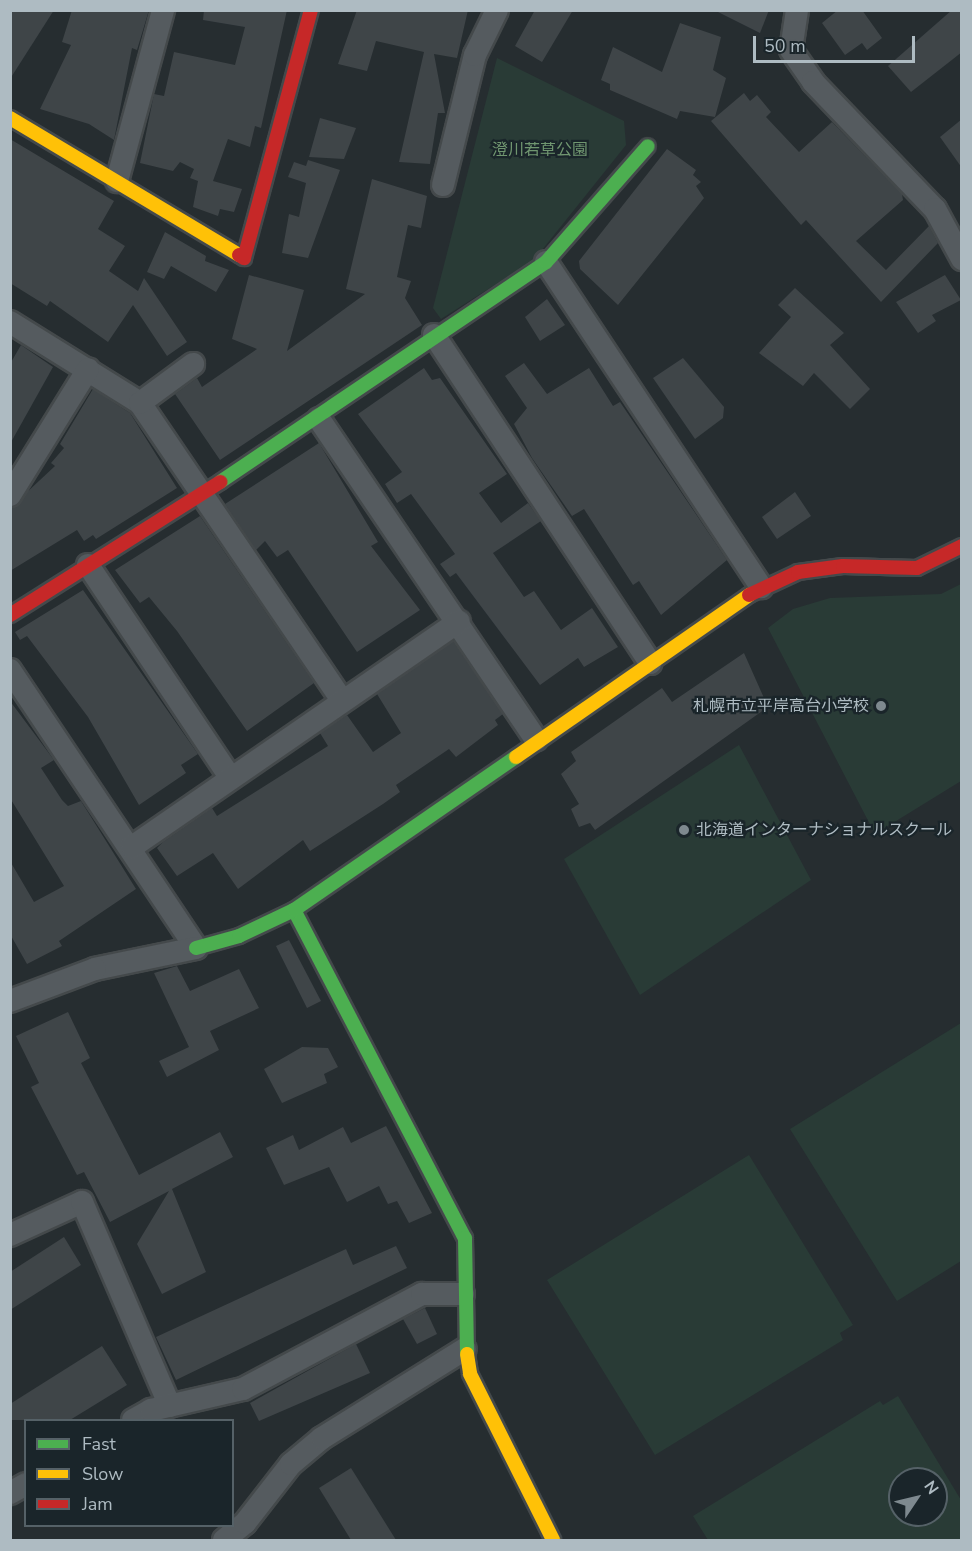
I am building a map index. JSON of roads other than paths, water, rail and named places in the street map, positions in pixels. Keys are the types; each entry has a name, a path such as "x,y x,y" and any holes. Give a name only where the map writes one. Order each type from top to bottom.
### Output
{"street":[{"path":"117,181 163,10"},
{"path":"10,118 244,258 311,10"},
{"path":"443,185 476,55 497,10"},
{"path":"797,10 791,50 813,82 935,209 962,259"},
{"path":"10,615 319,419 434,334 546,262 648,146"},
{"path":"546,262 761,587"},
{"path":"10,322 140,403 203,492 341,699"},
{"path":"434,334 650,663"},
{"path":"140,403 193,364"},
{"path":"10,495 19,468 88,369"},
{"path":"319,419 459,621 536,739"},
{"path":"10,1000 95,969 196,948 239,936 294,910 536,739 761,587 798,572 843,566 917,568 962,546"},
{"path":"88,566 230,777"},
{"path":"132,847 341,699 459,621"},
{"path":"10,670 132,847 196,948"},
{"path":"294,910 465,1238 463,1294 465,1349 479,1401 553,1540"},
{"path":"10,1235 82,1202 170,1406"},
{"path":"136,1419 170,1406 243,1389 422,1294 463,1294"},
{"path":"224,1540 245,1523 291,1464 322,1438 465,1349"},
{"path":"10,1493 24,1485"}],"place":[{"name":"札幌市立平岸高台小学校","path":"881,706"},
{"name":"北海道インターナショナルスクール","path":"684,830"}],"park label":[{"name":"澄川若草公園","path":"540,150"}]}
